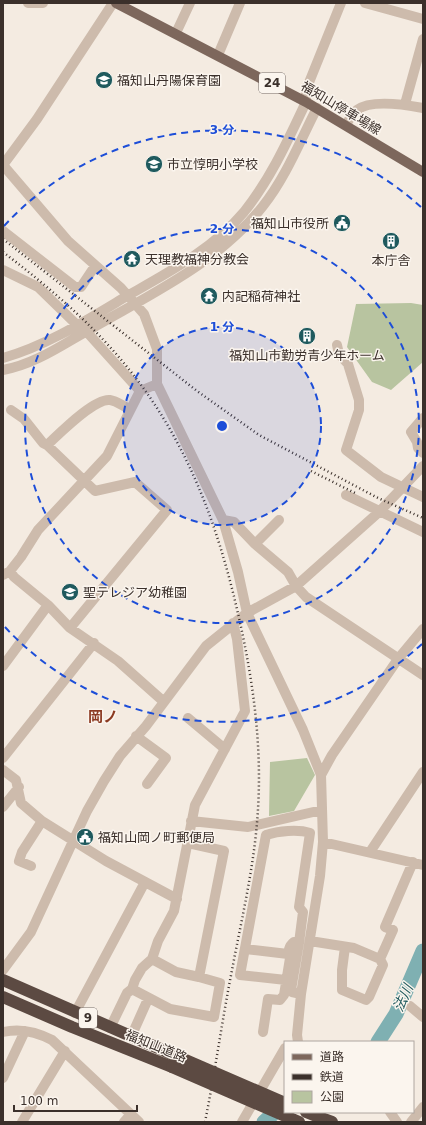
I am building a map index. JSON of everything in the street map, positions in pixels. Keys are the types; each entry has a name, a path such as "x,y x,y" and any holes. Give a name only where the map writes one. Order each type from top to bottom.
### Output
{"highway":[{"name":"福知山道路","path":"3,980 131,1037 173,1061 299,1122"},
{"name":"福知山道路","path":"3,997 72,1027 173,1061 284,1103"},
{"path":"310,1113 325,1121"}],"main road":[{"name":"福知山停車場線","path":"114,3 176,33 317,108 423,172"}],"street":[{"path":"28,3 43,3"},
{"path":"114,3 37,119 3,165 68,241 132,299 144,314 157,349 157,384 222,520 238,572 247,613 303,730 321,775 323,842 320,876 294,1040"},
{"path":"176,33 190,3"},
{"path":"218,55 240,3"},
{"path":"132,299 199,253 223,234 243,212 263,186 275,166 306,102 306,90 341,3"},
{"path":"365,3 423,19"},
{"path":"405,104 423,39"},
{"path":"346,125 356,110 362,107 387,104 405,104 423,108"},
{"path":"3,370 40,357 82,328 132,299 210,258 246,226 263,206 281,180 317,108"},
{"path":"3,231 75,287 82,287 95,266"},
{"path":"3,270 38,287 82,328 140,391"},
{"path":"3,358 82,328"},
{"path":"337,345 339,354 348,364 359,400 359,410 346,450 381,477 423,497"},
{"path":"157,384 140,391 107,456 38,530 7,573 48,605 70,628 94,642 164,700"},
{"path":"47,445 67,426 101,401 111,400 130,410"},
{"path":"11,410 24,419 43,443 47,445 95,491 135,482 167,510 70,628"},
{"path":"423,418 411,432 417,442 418,448 423,453"},
{"path":"3,970 31,932 73,841 104,781 120,756 206,646 247,613 296,586 379,512 401,487 423,466"},
{"path":"346,495 423,532"},
{"path":"222,520 234,522 255,544 288,572 296,586 306,596 423,675"},
{"path":"255,544 279,520"},
{"path":"3,666 48,605"},
{"path":"110,1028 127,992 132,989 142,968 152,959 158,941 172,917 177,899 195,805 245,711 237,639 233,623"},
{"path":"321,775 332,755 398,659 423,629"},
{"path":"3,758 94,642"},
{"path":"188,718 225,749"},
{"path":"136,736 166,758 147,784"},
{"path":"3,770 16,780 22,803 42,821 73,841 177,899"},
{"path":"370,852 423,772"},
{"path":"3,807 19,787"},
{"path":"191,821 248,827 322,810"},
{"path":"31,866 19,861 22,852 42,821"},
{"path":"286,980 240,975 266,836 273,833 304,831 310,833 299,907 303,912 291,990 294,993 301,994"},
{"path":"323,842 418,864 385,927 393,930 380,959"},
{"path":"188,843 224,850 199,977"},
{"path":"75,1013 145,882"},
{"path":"310,941 354,948 380,959 383,965 369,997 366,1000 342,990 342,970 345,947"},
{"path":"263,1032 268,1000 278,1000 282,998 290,958 288,954 291,944 294,942 298,943"},
{"path":"245,949 288,954"},
{"path":"132,989 148,999 170,1009 214,1017 220,982 176,972 152,959"},
{"path":"131,1037 148,999"},
{"path":"410,1006 423,1018"},
{"path":"3,1032 12,1030 25,1031 46,1037 65,1051 139,1122"},
{"path":"3,1078 25,1031"},
{"path":"242,1122 284,1050"},
{"path":"22,1122 65,1051"},
{"path":"414,1121 423,1107"},
{"path":"391,1113 398,1122"},
{"path":"124,1122 131,1114"}],"green space":[{"path":"411,303 423,305 423,362 391,390 372,382 347,347 356,304"},
{"path":"307,758 315,775 294,811 269,816 270,762"}],"waterway":[{"name":"法川","path":"379,1041 396,1014 423,951"},
{"name":"法川","path":"383,1036 385,1041"},
{"name":"法川","path":"264,1122 284,1104"}],"railway":[{"path":"3,239 197,391 259,435 378,498 423,518"},
{"path":"3,252 51,290 96,332 123,362 165,420 182,451 210,515 231,583 248,665 255,713 259,761 258,809 251,870 228,989 205,1122"},
{"path":"311,471 355,493"}],"place":[{"name":"福知山丹陽保育園","path":"104,80"},
{"name":"市立惇明小学校","path":"154,164"},
{"name":"福知山市役所","path":"342,223"},
{"name":"本庁舎","path":"391,241"},
{"name":"天理教福神分教会","path":"132,259"},
{"name":"内記稲荷神社","path":"209,296"},
{"name":"福知山市勤労青少年ホーム","path":"307,336"},
{"name":"聖テレジア幼稚園","path":"70,592"},
{"name":"福知山岡ノ町郵便局","path":"85,837"}],"district":[{"name":"岡ノ","path":"103,717"}]}
